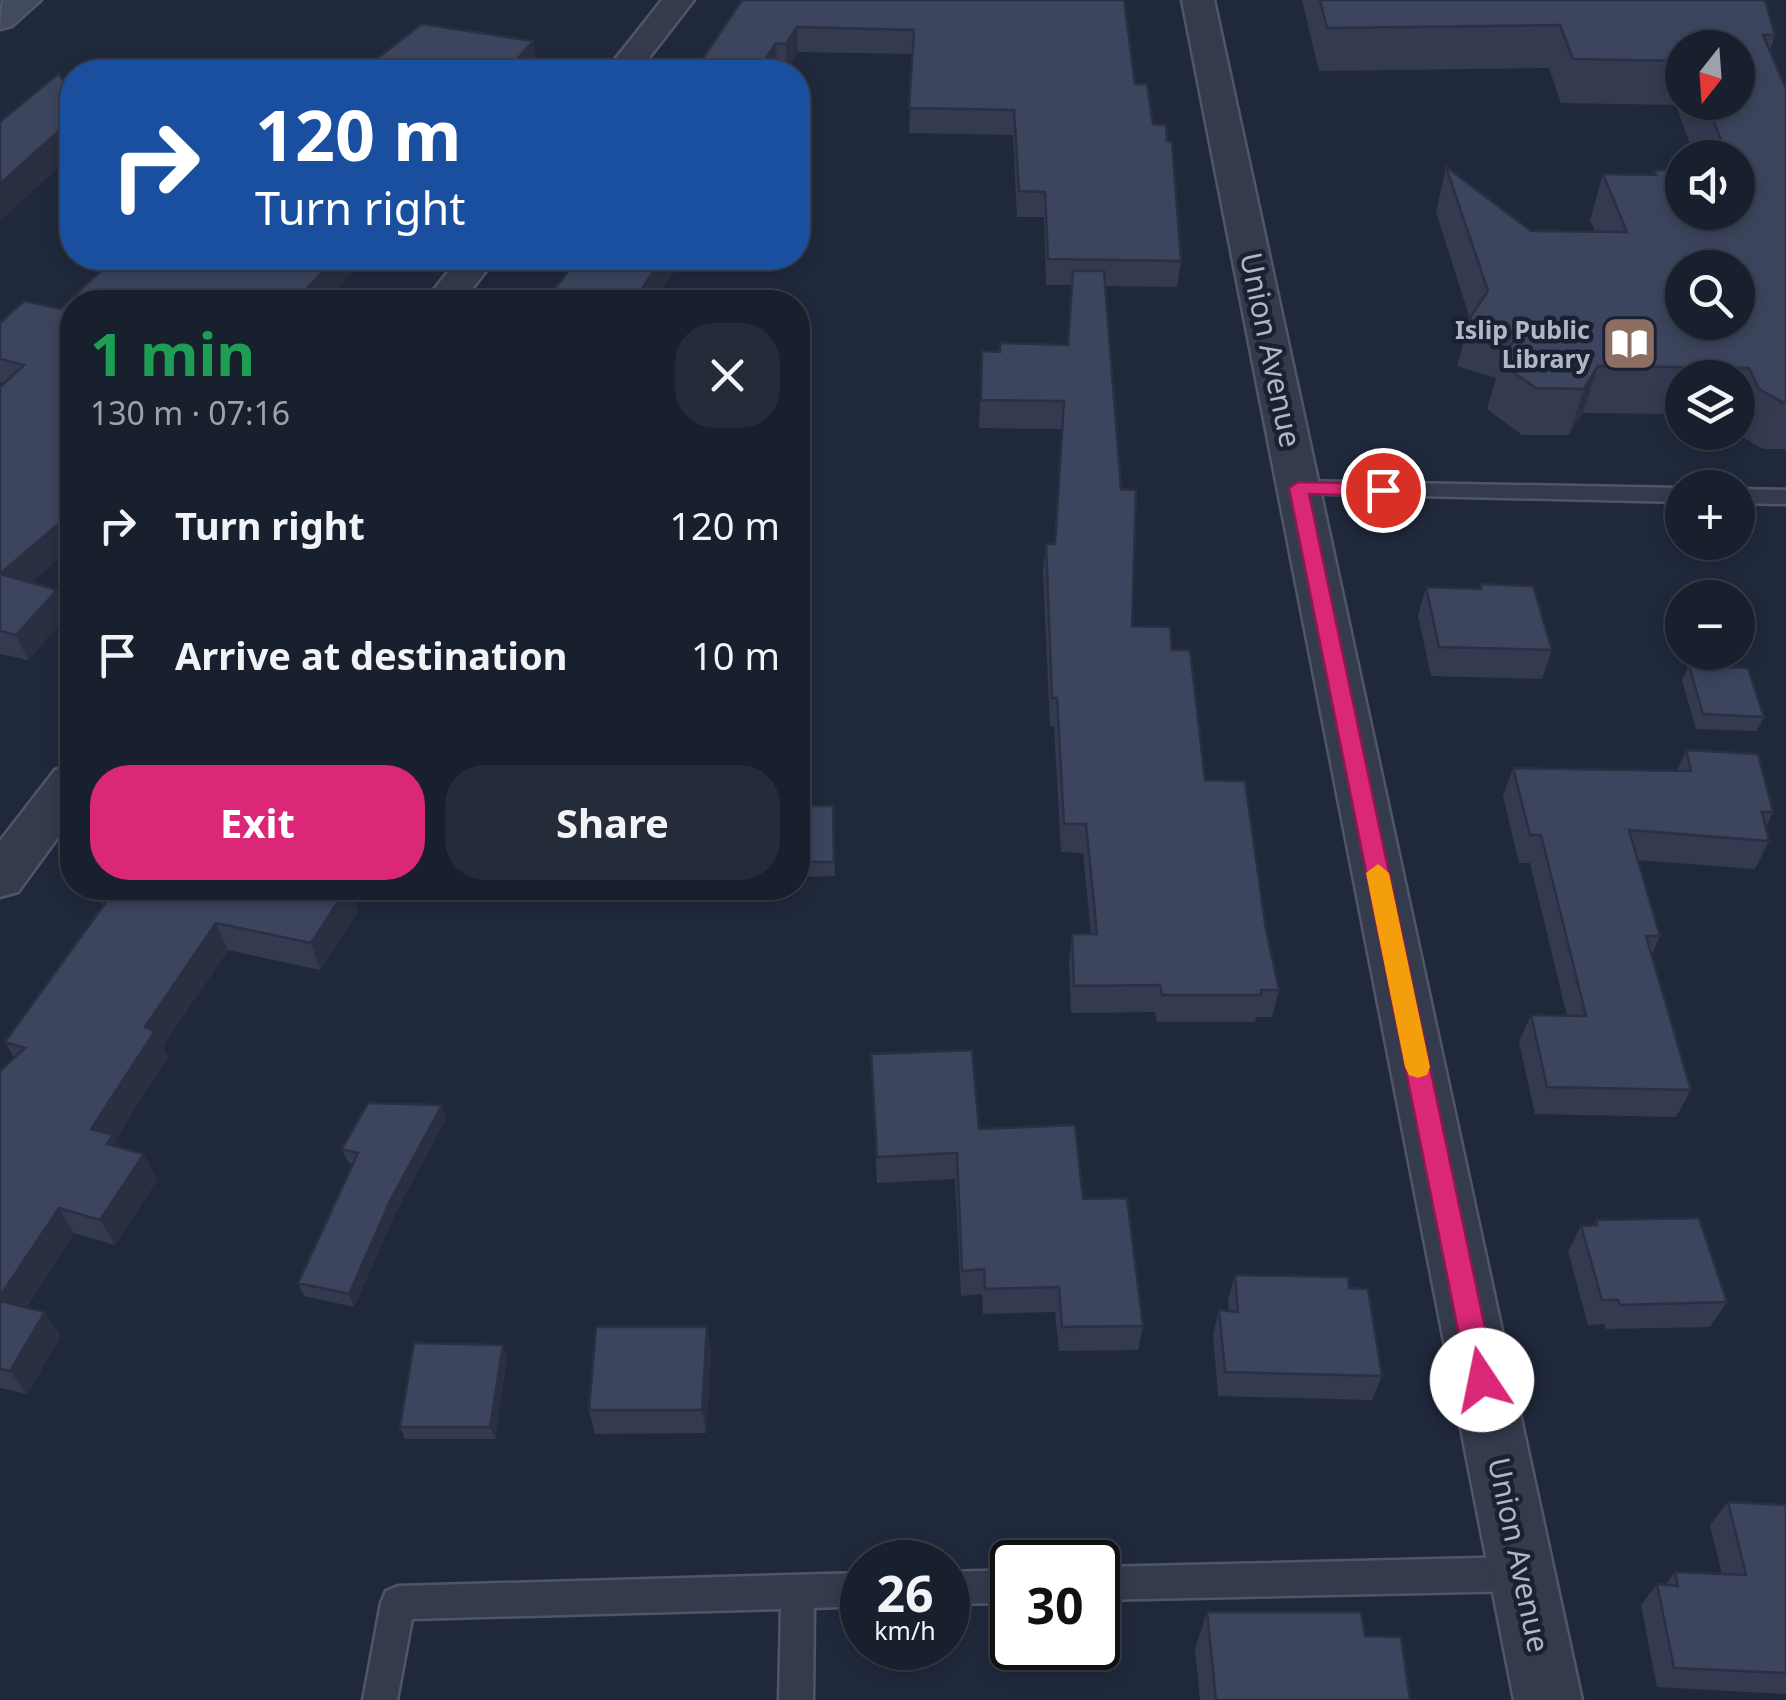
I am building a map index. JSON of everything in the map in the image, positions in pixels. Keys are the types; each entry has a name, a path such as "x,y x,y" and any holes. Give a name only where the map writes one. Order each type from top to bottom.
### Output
{"street":[{"path":"0,19 24,0"},
{"path":"631,60 678,0"},
{"name":"Union Avenue","path":"1198,0 1548,1700"},
{"path":"453,290 469,270"},
{"path":"0,878 60,799"}],"lane":[{"path":"1298,488 1665,495"},
{"path":"1755,496 1786,497"},
{"path":"1120,1583 1522,1574"},
{"path":"380,1700 398,1603 840,1591"},
{"path":"796,1700 798,1592"}],"building":[{"path":"742,0 1124,0 1135,84 1147,84 1153,124 1166,125 1167,141 1172,142 1181,261 1048,259 1045,192 1019,191 1014,110 909,108 914,30 797,27 786,44 776,43 765,60 702,60"},
{"path":"1320,0 1765,0 1775,35 1763,35 1786,89 1786,402 1759,389 1755,360 1665,360 1665,367 1598,366 1584,389 1536,388 1500,363 1518,334 1469,319 1488,291 1446,167 1531,231 1627,232 1603,174 1656,175 1654,170 1665,170 1665,230 1755,230 1755,140 1721,140 1713,120 1755,120 1755,30 1665,30 1665,61 1573,59 1560,25 1327,28"},
{"path":"422,24 533,41 516,60 375,60"},
{"path":"58,74 60,76 60,130 0,184 0,122"},
{"path":"102,270 325,270 305,290 81,290"},
{"path":"569,270 655,270 641,290 554,290"},
{"path":"1073,271 1104,271 1121,489 1136,490 1132,626 1170,627 1172,650 1190,650 1205,780 1245,781 1266,930 1279,990 1261,990 1261,995 1162,995 1160,985 1074,986 1072,934 1097,934 1086,824 1064,824 1057,698 1052,698 1046,544 1055,544 1064,401 981,400 982,351 1000,352 1000,343 1068,345"},
{"path":"24,301 60,309 60,522 0,574 0,387 24,365 0,359 0,323"},
{"path":"0,574 57,590 16,635 0,631"},
{"path":"1481,584 1533,586 1552,650 1439,647 1426,587 1481,589"},
{"path":"1690,670 1749,670 1764,717 1703,714"},
{"path":"1686,750 1758,754 1773,812 1762,812 1769,841 1629,830 1660,936 1646,936 1691,1090 1547,1087 1531,1015 1586,1016 1541,835 1530,835 1513,768 1691,771"},
{"path":"810,806 833,806 834,862 810,862"},
{"path":"339,900 311,943 216,923 145,1027 155,1031 91,1129 113,1135 107,1144 144,1154 100,1220 59,1208 0,1296 0,1071 25,1048 5,1042 106,902 101,901"},
{"path":"972,1050 979,1129 1075,1125 1083,1199 1127,1198 1143,1326 1062,1327 1059,1287 985,1289 984,1269 962,1271 957,1153 877,1157 871,1054"},
{"path":"368,1103 442,1105 391,1199 349,1294 298,1283 358,1153 342,1149"},
{"path":"1699,1218 1727,1302 1620,1305 1618,1300 1602,1300 1581,1226 1597,1225 1596,1220"},
{"path":"1235,1275 1348,1277 1349,1288 1368,1289 1382,1376 1225,1372 1219,1310 1238,1312"},
{"path":"0,1301 45,1312 10,1371 0,1369"},
{"path":"596,1327 707,1327 702,1410 589,1410"},
{"path":"414,1343 503,1345 490,1427 400,1427"},
{"path":"1728,1502 1786,1505 1786,1673 1674,1668 1657,1584 1678,1586 1675,1572 1746,1575"},
{"path":"1207,1612 1361,1612 1365,1636 1401,1637 1410,1700 1216,1700"}],"slow traffic":[{"path":"1378,873 1418,1067"}],"place":[{"name":"Islip Public Library","path":"1629,344"}],"route":[{"path":"1383,490 1298,488 1482,1380"}]}
